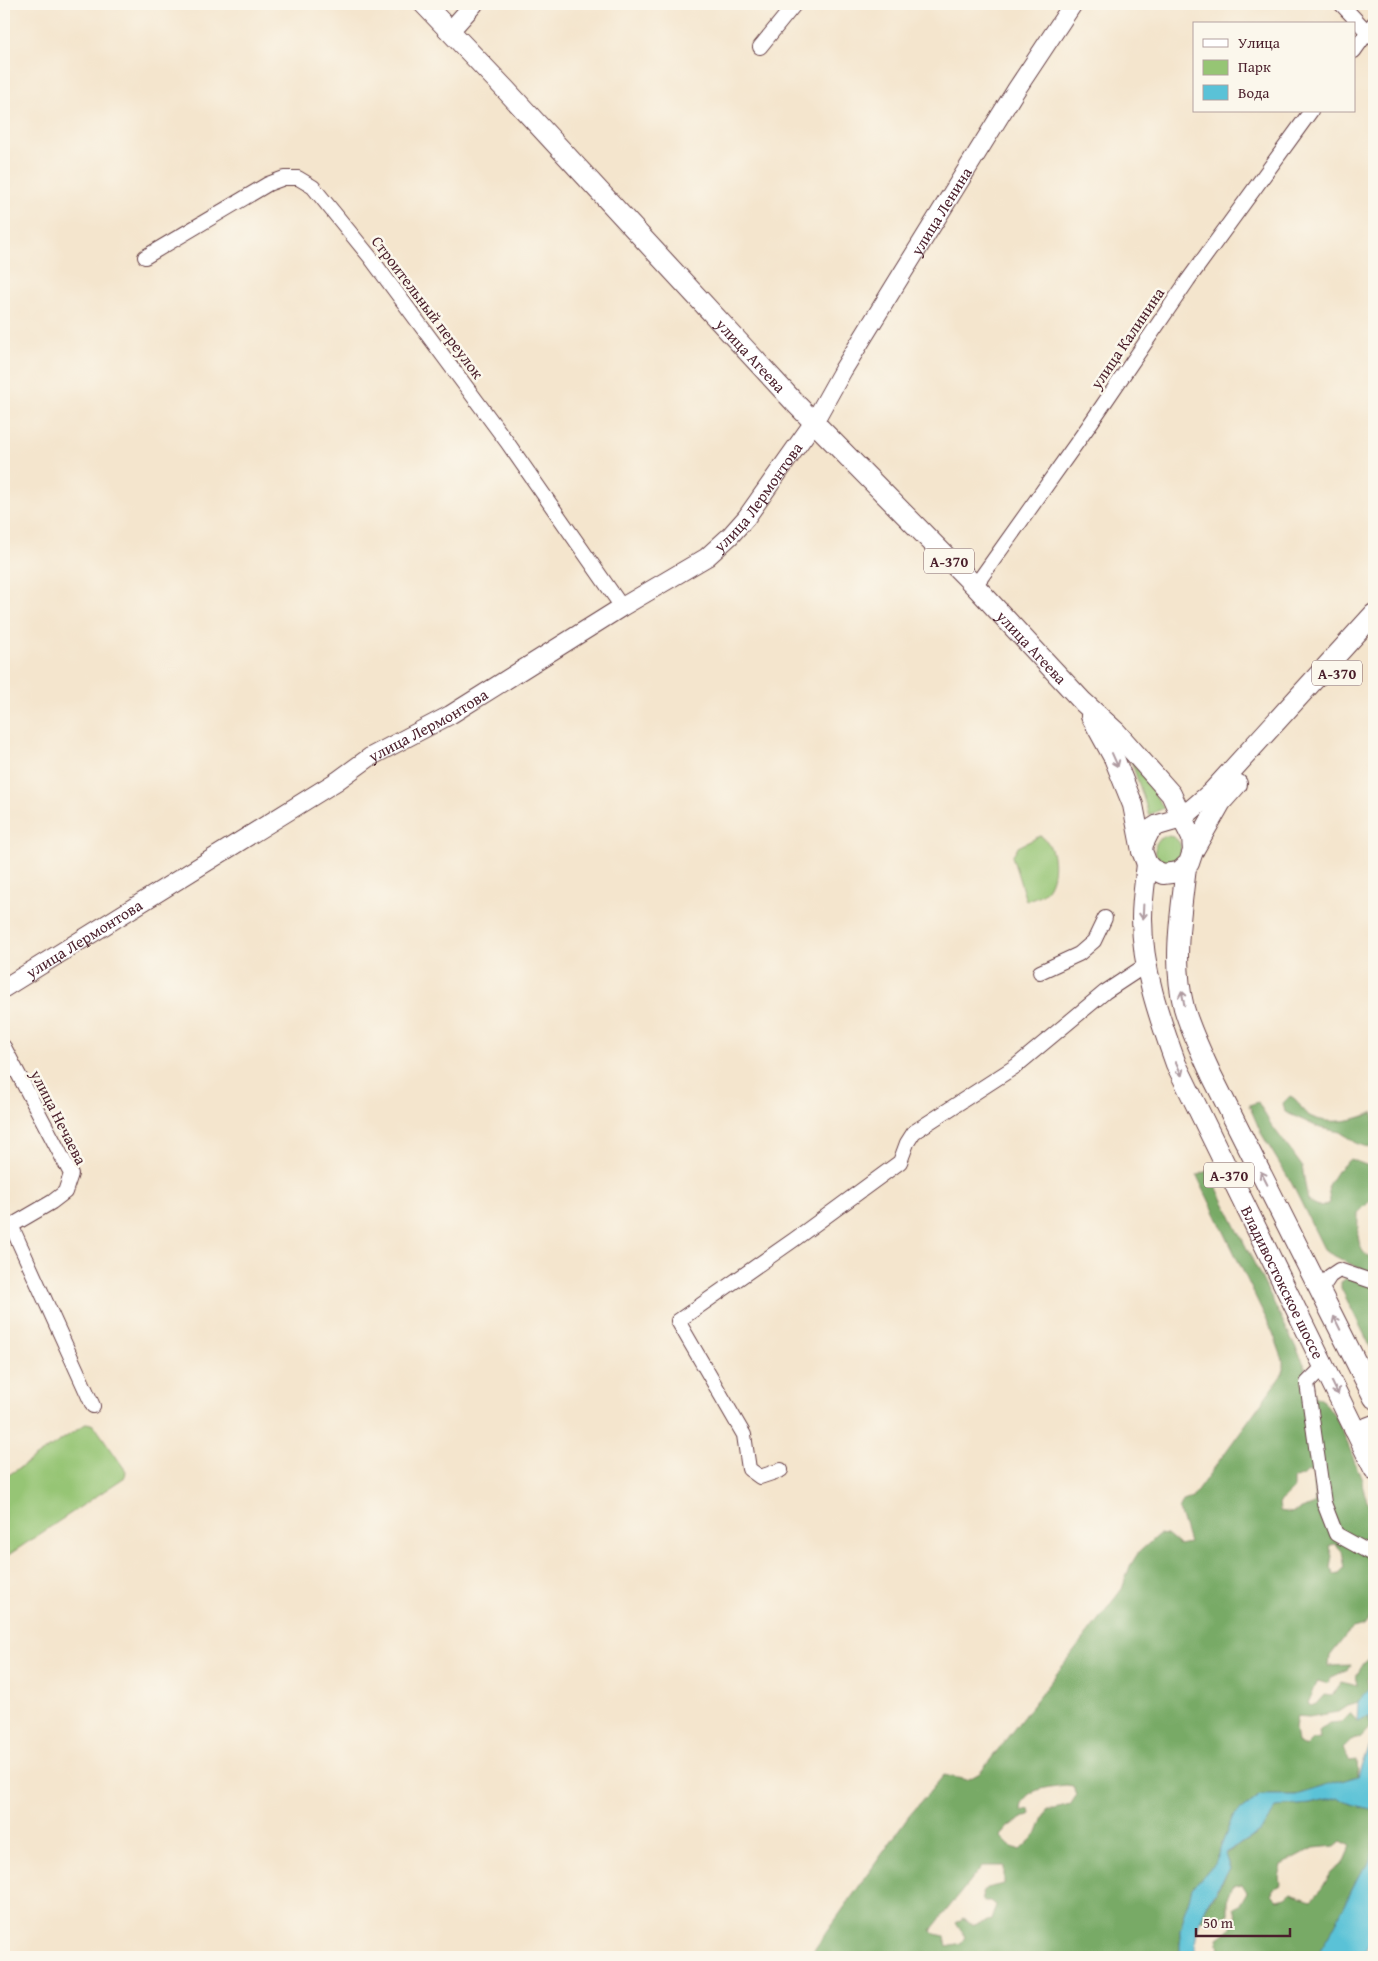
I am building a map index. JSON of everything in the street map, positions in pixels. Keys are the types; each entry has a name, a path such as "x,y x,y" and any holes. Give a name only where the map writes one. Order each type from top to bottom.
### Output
{"highway":[{"name":"улица Агеева","path":"424,4 814,422 974,586 1083,702 1116,732 1171,794 1182,818"},
{"name":"А-370","path":"1145,858 1143,844 1150,830 1167,821 1182,818 1228,776 1374,614"},
{"name":"А-370","path":"1190,859 1221,802 1374,632"},
{"name":"улица Агеева","path":"1083,702 1114,758 1133,806 1145,858"},
{"name":"А-370","path":"1182,818 1192,838 1190,859"},
{"path":"1145,858 1152,869 1163,874 1174,874 1190,859"},
{"name":"Владивостокское шоссе","path":"1145,858 1142,918 1146,965 1158,1014 1176,1064 1374,1469"},
{"name":"Владивостокское шоссе","path":"1190,859 1180,913 1178,964 1184,1008 1193,1034 1212,1076 1374,1398"},
{"path":"1354,1429 1361,1430 1374,1425"}],"main road":[{"path":"450,31 474,4"},
{"name":"улица Ленина","path":"814,422 843,370 902,274 1011,99 1073,4"},
{"name":"улица Лермонтова","path":"4,988 336,781 370,757 450,715 706,557 724,542 746,518 814,422"}],"street":[{"path":"760,47 795,4"},
{"path":"1341,4 1372,32 1356,49"},
{"name":"улица Калинина","path":"974,586 1088,427 1188,280 1310,112"},
{"name":"Строительный переулок","path":"145,257 268,184 284,178 298,178 313,187 370,256 496,426 622,608"},
{"path":"1040,972 1079,954 1094,941 1105,918"},
{"path":"781,1470 760,1477 749,1468 744,1435 678,1320 795,1239 900,1162 907,1143 914,1132 1016,1066 1105,992 1146,965"},
{"name":"улица Нечаева","path":"4,1047 70,1174 65,1192 52,1202 7,1227"},
{"path":"7,1227 92,1406"},
{"path":"1321,1290 1330,1276 1339,1270 1374,1282"},
{"path":"1324,1366 1307,1383 1324,1503 1336,1534 1374,1555"}],"green space":[{"path":"1131,760 1164,808 1149,815"},
{"path":"1040,836 1050,846 1054,862 1052,880 1049,887 1042,893 1026,901 1012,856 1018,847"},
{"path":"1168,836 1177,840 1181,849 1177,858 1168,862 1159,858 1155,849 1159,840"},
{"path":"1290,1096 1296,1100 1308,1115 1323,1120 1350,1120 1374,1112 1374,1149 1358,1144 1340,1132 1320,1128 1285,1112 1283,1103"},
{"path":"1258,1102 1270,1123 1302,1166 1308,1201 1321,1207 1330,1203 1328,1185 1337,1171 1350,1159 1374,1168 1374,1200 1370,1201 1358,1213 1358,1227 1359,1240 1363,1252 1374,1259 1374,1272 1356,1267 1325,1251 1292,1184 1261,1133 1249,1105"},
{"path":"1208,1170 1306,1368 1302,1381 1304,1391 1327,1405 1333,1413 1362,1480 1364,1493 1372,1510 1374,1531 1367,1543 1374,1556 1374,1613 1364,1626 1353,1629 1347,1634 1330,1656 1329,1666 1351,1665 1349,1669 1332,1677 1328,1684 1318,1681 1308,1703 1311,1706 1316,1704 1324,1695 1332,1696 1341,1682 1358,1686 1356,1676 1364,1663 1374,1655 1374,1673 1367,1679 1369,1689 1358,1703 1347,1706 1338,1712 1309,1717 1297,1716 1295,1729 1297,1743 1305,1747 1312,1740 1320,1739 1319,1731 1329,1723 1341,1722 1350,1713 1357,1721 1368,1716 1371,1726 1361,1737 1350,1742 1343,1749 1350,1761 1357,1760 1358,1776 1296,1795 1261,1795 1233,1816 1214,1864 1192,1888 1180,1931 1180,1957 929,1957 925,1952 916,1957 809,1957 909,1816 944,1775 967,1780 980,1773 1122,1589 1130,1566 1138,1553 1159,1534 1167,1535 1179,1545 1189,1543 1179,1510 1183,1501 1192,1498 1283,1373 1283,1360 1273,1333 1197,1176","holes":["1308,1470 1313,1474 1315,1504 1291,1513 1280,1511 1279,1503 1293,1490 1293,1479 1303,1475","1335,1544 1342,1551 1345,1568 1340,1573 1334,1574 1330,1567 1332,1556 1329,1547","1073,1786 1076,1796 1070,1805 1047,1809 1038,1833 1020,1850 1010,1846 1000,1836 1008,1827 1030,1814 1029,1809 1021,1811 1022,1803 1026,1798 1031,1793 1045,1788","982,1866 1004,1866 1004,1884 986,1888 982,1893 983,1901 991,1901 996,1905 991,1920 974,1925 963,1918 956,1923 965,1937 961,1943 947,1946 945,1936 935,1934 931,1930"]},
{"path":"1347,1278 1372,1285 1374,1291 1374,1354 1341,1288 1341,1282"},
{"path":"87,1423 94,1425 126,1471 125,1477 4,1558 4,1478"},
{"path":"1338,1797 1346,1802 1374,1810 1374,1852 1371,1859 1360,1875 1333,1929 1315,1957 1228,1957 1229,1954 1220,1949 1218,1938 1230,1929 1234,1922 1234,1907 1240,1904 1247,1892 1242,1884 1233,1886 1228,1898 1228,1914 1214,1921 1199,1919 1230,1869 1225,1854 1261,1831 1276,1807 1310,1804","holes":["1341,1841 1351,1846 1344,1862 1331,1873 1322,1888 1311,1900 1291,1893 1285,1898 1277,1900 1272,1895 1273,1889 1280,1885 1279,1877 1282,1865 1314,1848 1335,1846"]}],"water":[{"path":"1374,1682 1374,1739 1369,1716 1357,1721 1358,1703"},
{"path":"1374,1739 1374,1768 1372,1771 1374,1776 1374,1810 1346,1802 1338,1797 1310,1804 1276,1807 1261,1831 1225,1853 1230,1869 1204,1910 1197,1933 1196,1957 1180,1957 1180,1931 1192,1888 1214,1864 1233,1816 1261,1795 1296,1795 1358,1776 1368,1747"},
{"path":"1374,1852 1374,1934 1362,1957 1315,1957 1333,1929 1360,1875"}]}
